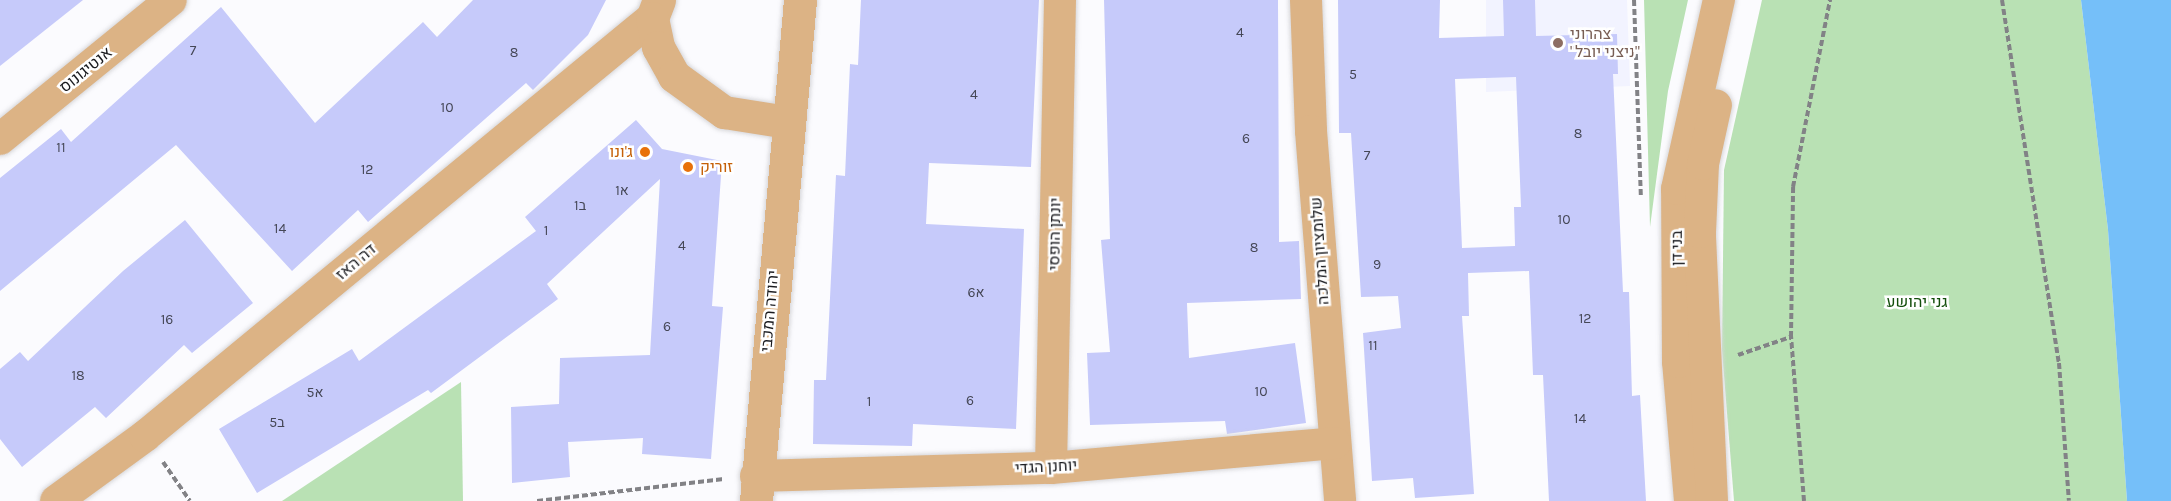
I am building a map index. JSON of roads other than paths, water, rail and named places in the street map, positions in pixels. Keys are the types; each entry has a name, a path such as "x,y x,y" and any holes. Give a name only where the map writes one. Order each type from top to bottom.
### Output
{"street":[{"name":"אנטיגונוס","path":"0,139 171,0"},
{"name":"יהודה המכבי","path":"756,488 787,122 800,0"},
{"name":"יונתן הופסי","path":"1051,468 1060,0"},
{"name":"שלומציון המלכה","path":"1306,0 1311,131 1340,501"},
{"name":"בני דן","path":"1690,501 1678,362 1677,189 1719,0"},
{"name":"בני דן","path":"1712,501 1702,361 1700,191 1740,0"},
{"path":"655,9 658,47 674,76 724,112 787,122"},
{"name":"דה האז","path":"56,501 145,436 655,9"},
{"name":"יוחנן הגדי","path":"756,488 1051,468 1335,443"}],"water":[{"path":"2081,0 2171,0 2171,501 2127,501 2108,230"}],"place":[{"name":"צהרוני \"ניצני יובל\"","path":"1558,43"},
{"name":"ג'ונו","path":"645,152"},
{"name":"זוריק","path":"688,167"}],"park label":[{"name":"גני יהושע","path":"1917,302"}]}
